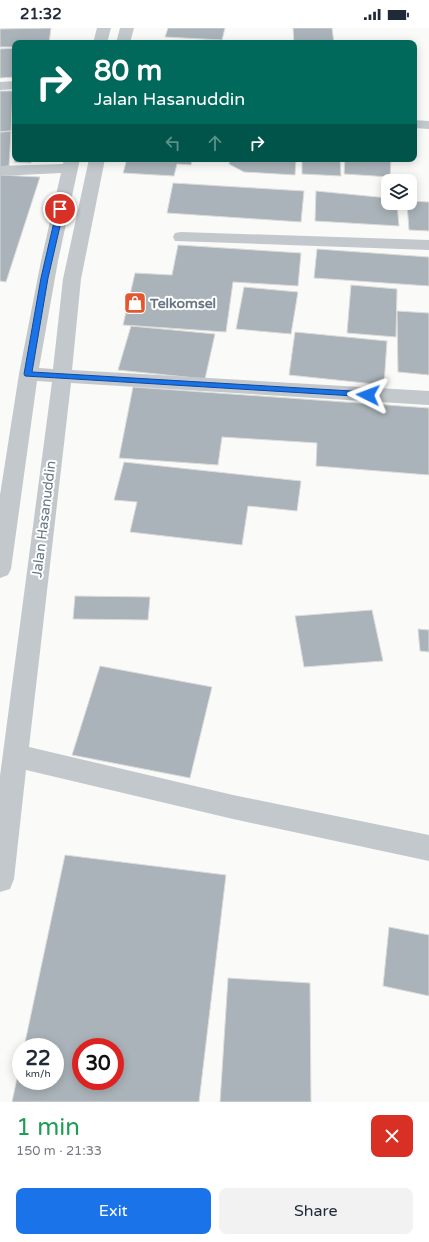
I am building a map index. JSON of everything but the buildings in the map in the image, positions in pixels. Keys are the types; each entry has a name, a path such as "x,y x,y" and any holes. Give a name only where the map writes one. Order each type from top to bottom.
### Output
{"street":[{"path":"101,40 104,28"},
{"path":"124,40 127,28"},
{"path":"0,86 12,85"},
{"path":"417,124 429,125"},
{"name":"Jalan Hasanuddin","path":"0,880 62,377 72,279 96,162"},
{"path":"0,171 71,164 45,278 28,374 0,570"},
{"path":"181,237 429,246"},
{"path":"28,374 429,398"},
{"path":"16,756 233,807 429,848"}],"place":[{"name":"Telkomsel","path":"135,303"}],"route":[{"path":"60,209 45,278 28,374 368,395"}]}
